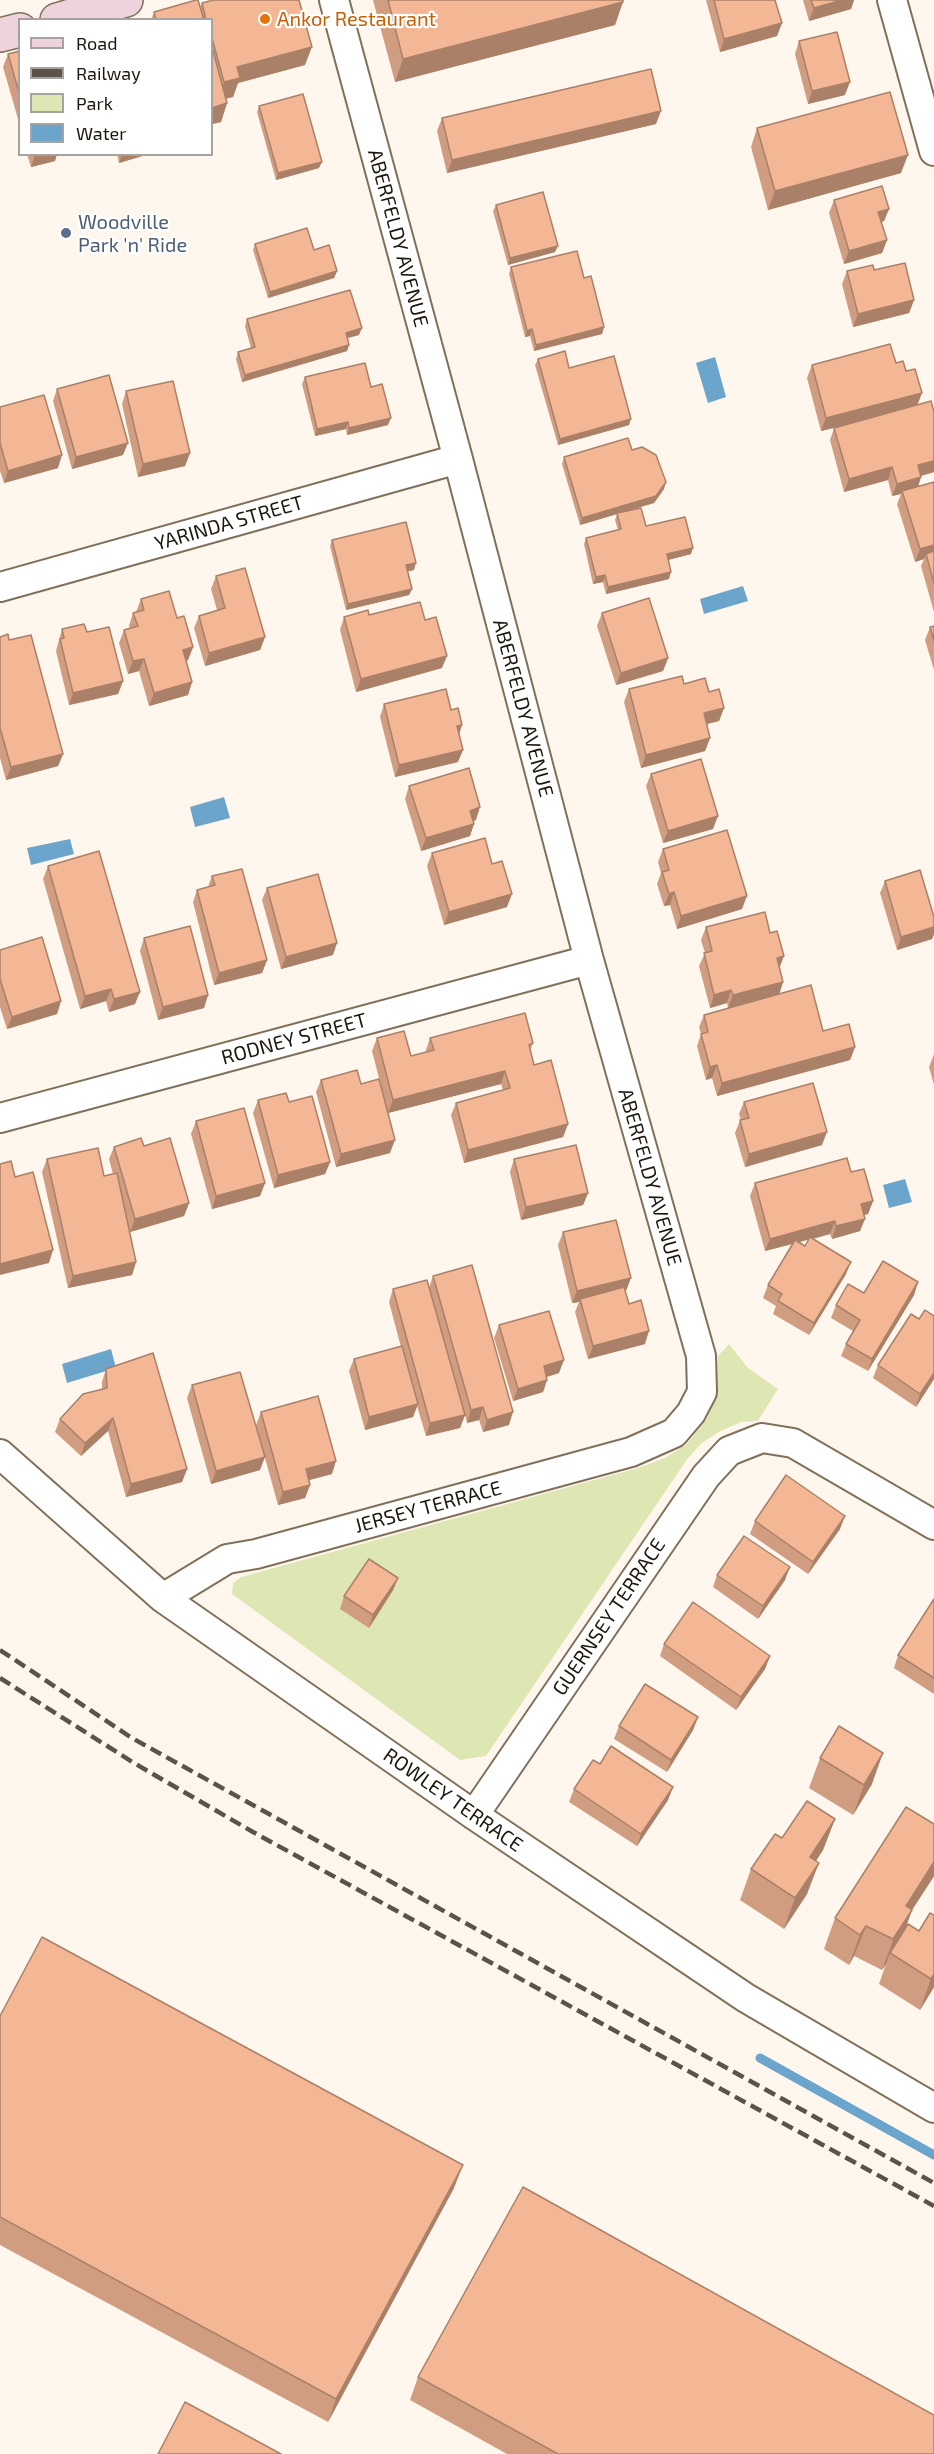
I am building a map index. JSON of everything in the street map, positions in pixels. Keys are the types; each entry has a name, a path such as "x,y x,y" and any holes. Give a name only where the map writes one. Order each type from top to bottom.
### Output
{"main road":[{"path":"64,18 126,0"},
{"path":"0,35 18,30"}],"street":[{"name":"ABERFELDY AVENUE","path":"334,0 458,459 589,960 701,1356 702,1392 691,1413"},
{"path":"892,0 934,151"},
{"name":"YARINDA STREET","path":"0,586 458,459"},
{"name":"RODNEY STREET","path":"0,1118 589,960"},
{"name":"JERSEY TERRACE","path":"163,1598 227,1559 631,1452 674,1432 691,1413"},
{"name":"GUERNSEY TERRACE","path":"474,1815 706,1476 729,1451 762,1438 793,1443 934,1525"},
{"name":"ROWLEY TERRACE","path":"0,1454 163,1598 474,1815 746,1998 934,2108"}],"green space":[{"path":"729,1344 748,1368 778,1389 758,1421 741,1422 719,1432 702,1443 688,1458 486,1756 460,1760 232,1594 233,1583 241,1577 638,1468 665,1458 687,1444 708,1417 716,1395 718,1356"}],"water":[{"path":"715,357 726,397 708,403 696,363"},
{"path":"743,586 748,601 704,614 700,599"},
{"path":"224,797 230,818 195,827 190,807"},
{"path":"70,839 74,854 31,865 27,848"},
{"path":"905,1179 912,1202 889,1208 883,1185"},
{"path":"111,1349 116,1368 67,1383 62,1364"}],"building":[{"path":"198,0 203,18 156,18 154,12"},
{"path":"213,0 299,0 312,47 237,67 240,78 224,82 213,42 213,18 206,18 202,3"},
{"path":"388,0 623,0 623,2 403,59"},
{"path":"714,0 775,0 782,23 724,39"},
{"path":"811,0 842,0 814,8"},
{"path":"837,32 850,82 812,91 799,41"},
{"path":"213,51 227,103 213,108"},
{"path":"18,52 18,89 8,54"},
{"path":"651,69 661,111 452,160 442,118"},
{"path":"890,92 908,155 775,191 757,128"},
{"path":"303,94 322,162 278,173 259,106"},
{"path":"882,186 889,209 878,212 887,240 849,251 834,200"},
{"path":"543,192 558,246 510,258 496,205"},
{"path":"307,228 314,250 329,245 337,271 270,292 255,244"},
{"path":"577,251 584,278 591,276 604,327 536,345 532,329 527,331 511,267"},
{"path":"905,263 914,300 858,314 847,271 873,265 874,270"},
{"path":"350,290 362,328 346,333 349,345 245,375 238,352 255,347 247,319"},
{"path":"890,344 896,363 903,361 906,371 915,369 922,393 826,418 812,365"},
{"path":"565,351 569,368 614,356 631,419 560,439 538,359"},
{"path":"365,363 371,387 382,384 391,418 349,428 348,422 317,429 305,377"},
{"path":"109,375 128,443 76,457 57,389"},
{"path":"173,381 190,453 143,464 126,391"},
{"path":"44,395 62,455 8,471 0,443 0,407"},
{"path":"931,401 934,412 934,461 918,465 921,477 897,484 892,467 849,479 834,428"},
{"path":"628,438 632,450 642,447 656,455 666,482 656,496 582,518 564,457"},
{"path":"934,482 934,545 920,549 902,491"},
{"path":"641,508 646,526 685,517 693,548 667,554 671,572 608,587 605,575 596,577 586,538 621,529 617,513"},
{"path":"406,522 416,563 406,565 412,589 348,604 332,540"},
{"path":"934,551 934,583 926,554"},
{"path":"245,568 265,637 209,653 199,616 225,608 216,576"},
{"path":"169,591 177,618 184,616 193,647 183,650 192,682 154,693 144,659 133,661 124,630 138,626 133,613 144,610 141,599"},
{"path":"649,598 668,658 621,673 602,613"},
{"path":"420,602 425,620 436,617 447,656 361,679 344,617 368,610 369,615"},
{"path":"84,624 87,632 109,627 123,681 73,693 60,639 64,638 62,629"},
{"path":"934,626 934,641 930,627"},
{"path":"8,634 9,640 31,635 63,754 11,767 0,728 0,637"},
{"path":"682,676 684,684 705,678 709,692 719,689 724,708 704,713 710,738 646,755 629,689"},
{"path":"446,689 451,710 458,708 462,725 457,726 463,750 399,765 384,704"},
{"path":"701,759 718,816 668,831 651,774"},
{"path":"469,768 480,807 470,811 474,824 426,838 409,786"},
{"path":"727,830 747,896 681,916 674,892 669,894 662,872 669,870 663,849"},
{"path":"485,838 492,864 502,861 512,894 449,912 432,853"},
{"path":"99,851 140,992 114,999 111,989 85,996 48,866"},
{"path":"242,869 267,960 219,973 197,890 215,885 212,876"},
{"path":"920,870 934,917 934,927 901,937 885,881"},
{"path":"318,874 337,943 286,957 267,888"},
{"path":"765,912 770,933 777,931 784,956 777,958 783,982 733,995 731,990 714,995 704,953 712,951 706,927"},
{"path":"190,926 208,995 163,1007 144,938"},
{"path":"42,937 61,1001 12,1017 0,979 0,950"},
{"path":"811,985 823,1031 849,1024 855,1047 722,1083 717,1065 710,1067 701,1034 708,1032 704,1015"},
{"path":"525,1013 533,1043 529,1045 534,1065 551,1060 568,1124 468,1150 456,1103 510,1088 505,1071 393,1100 377,1038 404,1031 411,1056 434,1050 430,1038"},
{"path":"357,1070 361,1084 379,1079 395,1140 341,1154 321,1080"},
{"path":"813,1083 827,1132 749,1154 740,1120 749,1118 744,1102"},
{"path":"286,1093 289,1102 312,1096 330,1162 278,1175 258,1100"},
{"path":"244,1108 265,1183 216,1196 196,1121"},
{"path":"141,1138 144,1146 170,1138 189,1203 135,1219 114,1147"},
{"path":"576,1145 588,1193 526,1207 514,1159"},
{"path":"98,1148 104,1176 117,1173 136,1262 73,1276 47,1159"},
{"path":"847,1158 851,1172 864,1169 873,1201 861,1204 865,1219 836,1226 835,1221 770,1239 755,1183"},
{"path":"11,1161 15,1177 33,1172 53,1250 0,1264 0,1164"},
{"path":"616,1220 631,1278 577,1291 563,1232"},
{"path":"810,1237 851,1262 814,1323 778,1301 782,1294 768,1285 795,1240 805,1246"},
{"path":"883,1261 918,1282 872,1359 846,1344 860,1320 836,1305 848,1284 864,1293"},
{"path":"472,1265 513,1412 487,1420 483,1407 471,1410 433,1276"},
{"path":"427,1280 465,1415 430,1423 393,1289"},
{"path":"624,1287 629,1304 641,1300 649,1331 593,1346 580,1299"},
{"path":"925,1310 934,1316 934,1373 920,1394 878,1365 911,1314 919,1319"},
{"path":"549,1311 564,1360 544,1366 547,1380 518,1389 499,1325"},
{"path":"402,1346 418,1404 369,1417 354,1359"},
{"path":"153,1353 187,1469 131,1484 113,1418 85,1443 60,1419 83,1394 107,1388 106,1369"},
{"path":"240,1372 265,1457 216,1471 192,1385"},
{"path":"318,1396 336,1461 306,1469 310,1485 283,1492 261,1412"},
{"path":"786,1475 845,1516 813,1562 755,1521"},
{"path":"744,1536 790,1567 763,1606 717,1575"},
{"path":"369,1559 398,1578 373,1615 344,1596"},
{"path":"934,1599 934,1678 898,1655"},
{"path":"693,1602 770,1656 741,1697 664,1644"},
{"path":"645,1684 698,1717 671,1760 619,1726"},
{"path":"839,1726 883,1753 864,1785 820,1758"},
{"path":"611,1746 673,1787 641,1834 574,1789 593,1760 600,1764"},
{"path":"807,1801 835,1819 810,1857 819,1863 795,1898 751,1869 775,1834 782,1838"},
{"path":"906,1807 934,1824 934,1862 906,1906 912,1910 893,1939 866,1926 860,1935 835,1918"},
{"path":"930,1913 934,1915 934,1974 931,1979 890,1953 908,1924 919,1931"},
{"path":"42,1937 463,2165 336,2399 0,2217 0,2016"},
{"path":"523,2187 934,2415 934,2454 558,2454 418,2377"},
{"path":"185,2402 281,2454 158,2454"}],"waterway":[{"path":"760,2058 934,2155"}],"railway":[{"path":"0,1650 132,1738 934,2183"},
{"path":"0,1678 134,1763 253,1832 934,2206"}],"place":[{"name":"Ankor Restaurant","path":"265,19"},
{"name":"Woodville Park 'n' Ride","path":"66,233"}]}
